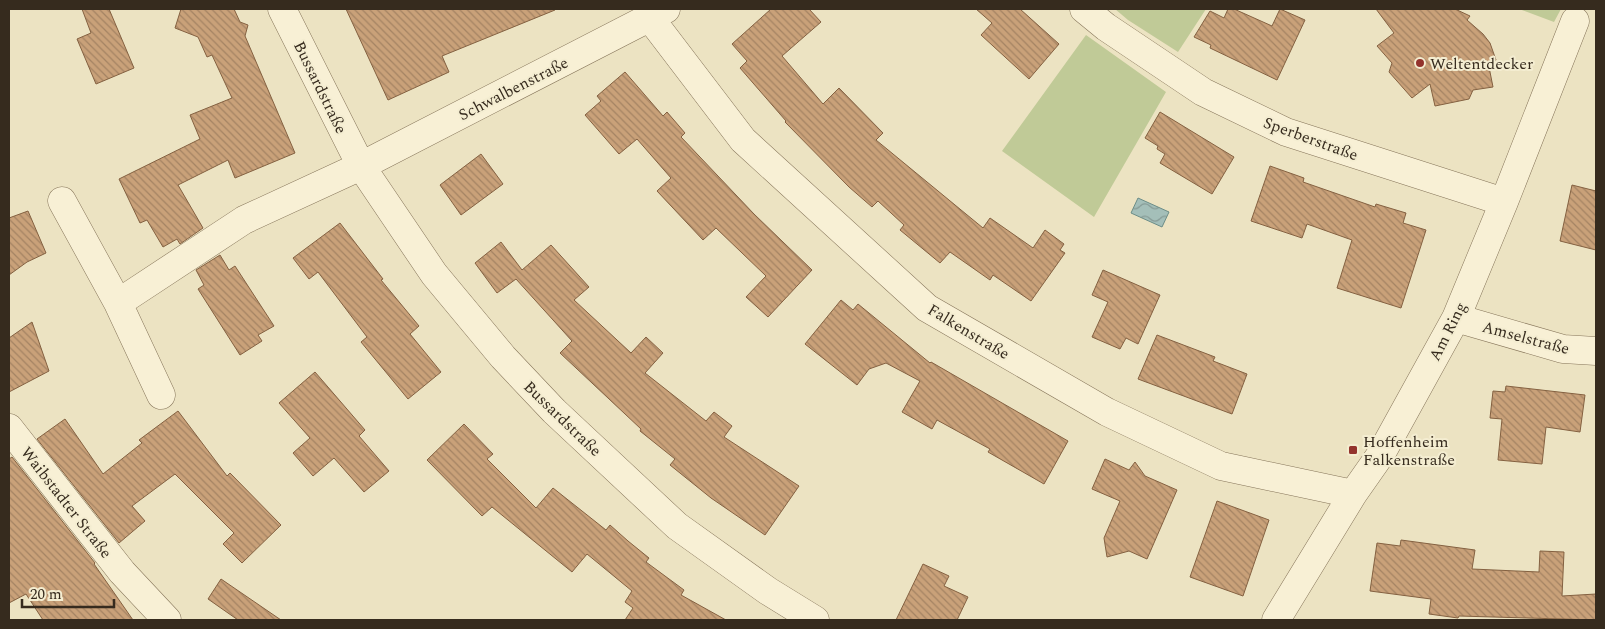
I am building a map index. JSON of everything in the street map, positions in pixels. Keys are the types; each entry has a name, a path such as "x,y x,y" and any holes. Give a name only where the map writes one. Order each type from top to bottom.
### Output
{"street":[{"name":"Bussardstraße","path":"282,9 361,166 434,274 502,357 554,411 677,526 768,591 815,620"},
{"name":"Sperberstraße","path":"1084,9 1106,27 1203,92 1286,132 1504,202"},
{"name":"Schwalbenstraße","path":"361,166 658,13"},
{"name":"Falkenstraße","path":"658,13 743,140 927,308 1107,412 1221,466 1353,494"},
{"name":"Am Ring","path":"1286,617 1353,494 1380,454 1456,318 1504,202 1575,20"},
{"path":"118,303 244,220 361,166"},
{"path":"62,201 118,303 161,395"},
{"name":"Amselstraße","path":"1456,318 1563,349 1596,351"},
{"name":"Waibstadter Straße","path":"9,428 122,572 167,620"}],"green space":[{"path":"1115,9 1206,9 1178,52 1128,20"},
{"path":"1519,9 1561,9 1554,22"},
{"path":"1086,35 1166,92 1094,217 1002,151"}],"water":[{"path":"1138,198 1169,212 1162,227 1131,213"}],"building":[{"path":"82,9 109,9 134,68 96,84 77,39 91,33"},
{"path":"181,9 234,9 240,22 248,25 245,36 295,153 235,178 228,160 178,185 203,228 180,244 177,239 163,247 147,220 140,223 119,179 200,139 190,115 232,98 212,55 207,57 198,37 175,28"},
{"path":"346,9 555,10 442,56 449,72 388,100"},
{"path":"771,9 809,9 821,22 782,56 823,104 839,88 883,133 876,140 983,228 990,218 1033,248 1045,230 1064,244 1060,250 1065,253 1031,301 993,275 990,280 950,252 940,263 900,230 904,225 878,201 872,207 849,187 785,122 740,68 747,61 732,44"},
{"path":"976,9 1020,9 1059,44 1029,79 981,35 992,23"},
{"path":"1228,9 1234,9 1272,26 1280,9 1305,20 1277,80 1210,48 1211,45 1194,37 1210,11 1224,18"},
{"path":"1376,9 1455,9 1470,16 1467,20 1490,43 1496,60 1488,62 1493,87 1473,90 1469,99 1435,106 1430,84 1412,98 1389,72 1392,63 1377,46 1394,33"},
{"path":"625,72 663,116 667,112 685,133 681,137 754,214 812,270 768,317 746,297 766,276 716,228 703,240 657,191 671,178 637,139 619,154 585,115 601,101 597,96"},
{"path":"1160,112 1234,157 1212,194 1160,163 1165,154 1157,149 1158,146 1145,138"},
{"path":"481,154 503,184 461,215 440,185"},
{"path":"1270,166 1304,178 1303,182 1375,207 1376,204 1406,213 1403,223 1426,230 1401,308 1337,288 1352,240 1307,224 1302,238 1251,221"},
{"path":"1572,185 1596,191 1596,250 1560,241"},
{"path":"28,211 46,253 27,262 9,275 9,218"},
{"path":"340,223 383,279 381,280 419,326 410,334 441,372 408,399 361,342 367,337 318,272 309,279 293,258"},
{"path":"501,242 522,270 551,245 589,287 574,300 631,353 646,337 663,353 645,373 706,421 714,412 732,426 724,437 799,486 765,535 711,498 670,465 675,459 640,431 641,429 560,353 572,341 516,279 497,293 475,263"},
{"path":"220,255 229,270 235,266 274,326 258,335 262,341 240,355 198,289 204,285 196,270"},
{"path":"1103,270 1160,295 1138,344 1126,338 1120,349 1092,337 1108,302 1092,295"},
{"path":"841,300 853,310 858,304 930,363 1068,441 1044,484 988,452 990,449 937,420 932,429 902,412 920,381 886,363 869,369 857,385 805,344"},
{"path":"32,322 49,371 9,392 9,338"},
{"path":"1157,335 1215,357 1213,361 1247,374 1232,414 1138,379"},
{"path":"315,372 365,430 359,436 389,471 364,492 334,458 313,476 293,453 310,438 279,403"},
{"path":"1506,386 1585,395 1580,432 1546,427 1542,464 1498,460 1502,419 1490,418 1493,391 1505,392"},
{"path":"178,411 227,476 230,473 281,525 242,563 223,544 234,533 175,474 132,506 145,521 119,543 37,439 65,419 103,474 142,443 139,440"},
{"path":"464,424 493,454 487,459 536,508 553,488 606,530 610,525 649,558 646,562 684,590 681,595 726,620 625,620 633,608 625,602 632,591 587,554 572,572 492,507 482,516 427,460"},
{"path":"12,457 95,563 133,620 43,620 26,594 9,603 9,459"},
{"path":"1105,459 1129,470 1135,462 1145,476 1177,490 1147,559 1129,551 1107,557 1104,538 1120,501 1092,489"},
{"path":"1217,501 1269,520 1243,596 1190,577"},
{"path":"1401,540 1475,550 1472,569 1539,572 1540,551 1564,552 1562,596 1596,594 1596,620 1459,616 1458,618 1429,614 1431,599 1370,591 1377,543 1400,546"},
{"path":"923,564 949,576 944,586 968,597 957,620 896,620"},
{"path":"221,579 281,620 238,620 208,599"}],"place":[{"name":"Weltentdecker","path":"1420,63"},
{"name":"Hoffenheim Falkenstraße","path":"1353,450"}]}
